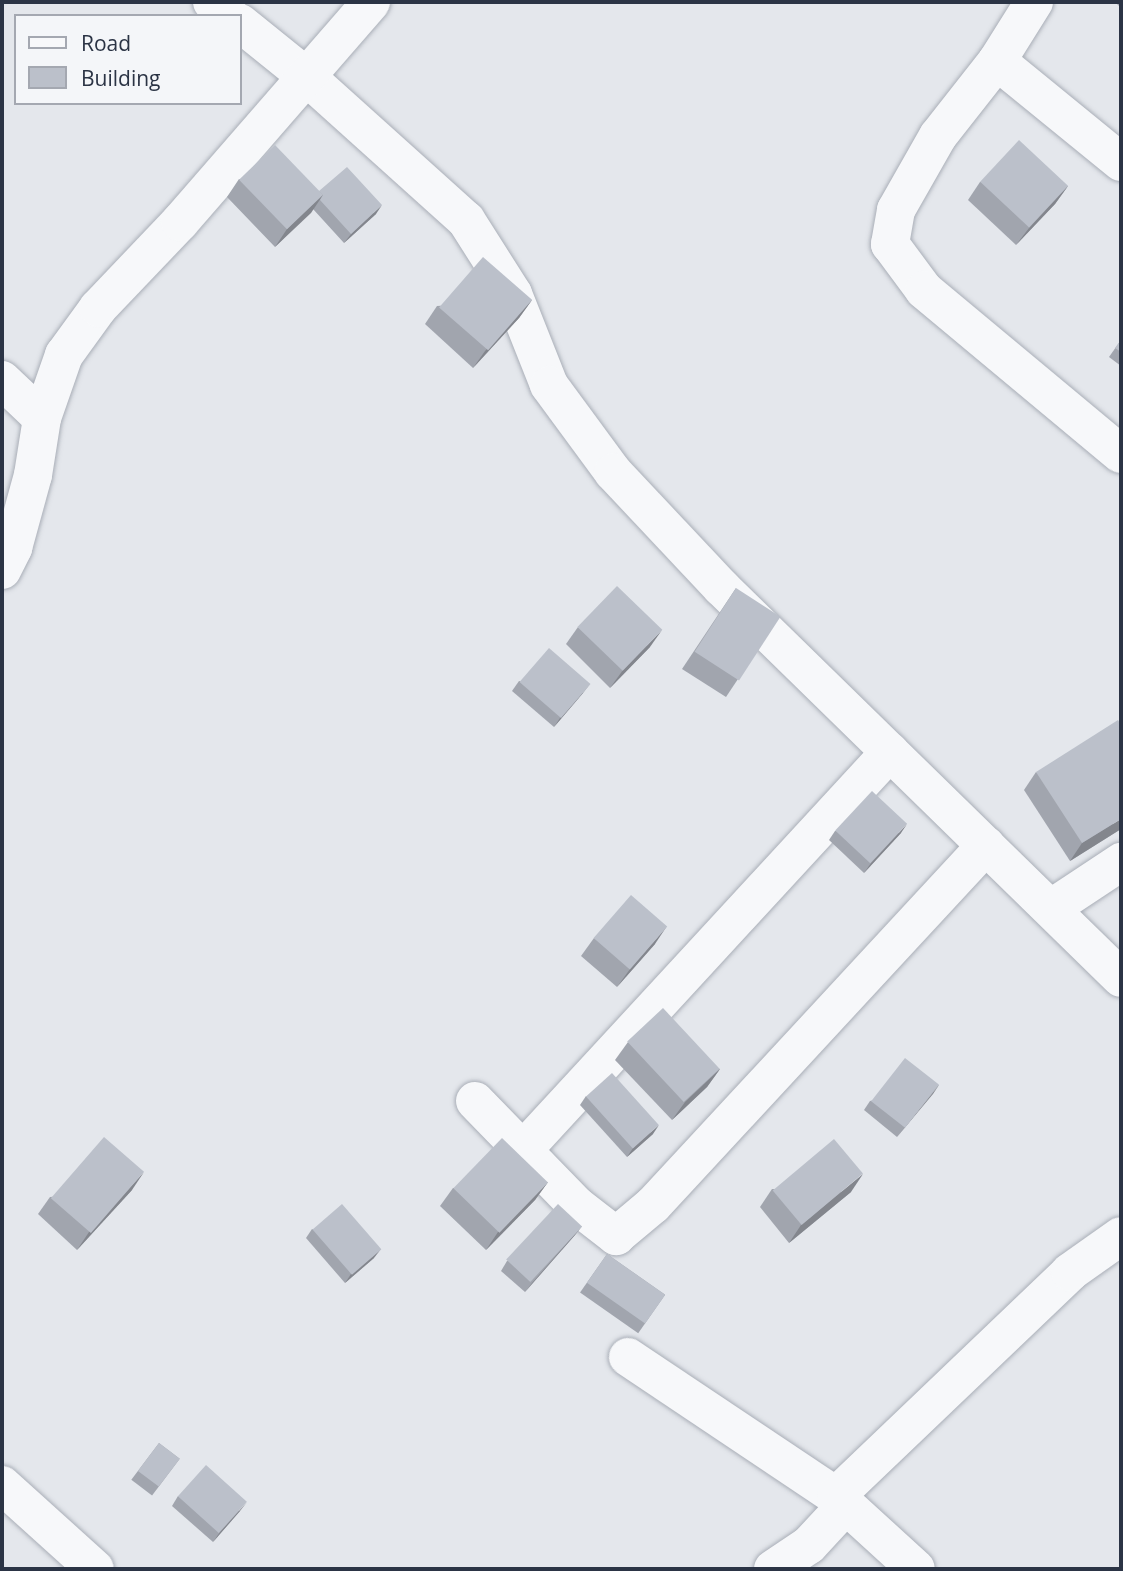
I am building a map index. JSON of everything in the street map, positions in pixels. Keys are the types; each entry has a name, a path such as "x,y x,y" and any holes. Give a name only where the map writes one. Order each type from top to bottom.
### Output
{"street":[{"path":"212,2 227,14"},
{"path":"2,570 13,548 33,475 41,418 64,355 98,309 371,2"},
{"path":"1034,2 997,61 938,136 896,210 890,244 924,290 1121,454"},
{"path":"242,25 307,77 466,220 513,294 549,385 613,472 721,587 1053,907 1121,978"},
{"path":"997,61 1121,162"},
{"path":"2,380 41,418"},
{"path":"524,1149 890,752"},
{"path":"475,1101 576,1205 616,1236 653,1205 986,845"},
{"path":"1053,907 1121,862"},
{"path":"772,1569 809,1545 841,1501 1070,1272 1121,1236"},
{"path":"628,1357 841,1501 916,1569"},
{"path":"2,1485 95,1569"}],"building":[{"path":"1019,140 1068,186 1029,227 980,182"},
{"path":"275,145 323,195 287,229 239,180"},
{"path":"347,167 382,205 351,234 320,200 323,195 319,191"},
{"path":"483,257 532,300 488,350 439,308"},
{"path":"1121,340 1121,352 1115,348"},
{"path":"617,586 662,630 623,671 577,627"},
{"path":"736,588 780,617 739,681 695,652"},
{"path":"549,648 591,684 561,718 519,682"},
{"path":"1118,720 1121,725 1121,819 1082,843 1036,772"},
{"path":"872,791 907,824 870,863 835,830"},
{"path":"631,895 667,926 630,970 594,938"},
{"path":"663,1008 720,1069 684,1102 627,1041"},
{"path":"905,1058 939,1084 905,1128 871,1101"},
{"path":"612,1073 659,1125 633,1148 586,1096"},
{"path":"104,1137 144,1172 91,1233 51,1198"},
{"path":"502,1138 548,1182 499,1233 453,1188"},
{"path":"834,1139 863,1173 802,1225 773,1190"},
{"path":"342,1204 381,1249 352,1275 313,1230"},
{"path":"558,1204 582,1227 530,1282 506,1260"},
{"path":"607,1254 665,1295 645,1323 587,1283"},
{"path":"159,1443 180,1459 159,1487 138,1471"},
{"path":"206,1465 247,1502 219,1533 178,1496"}]}
